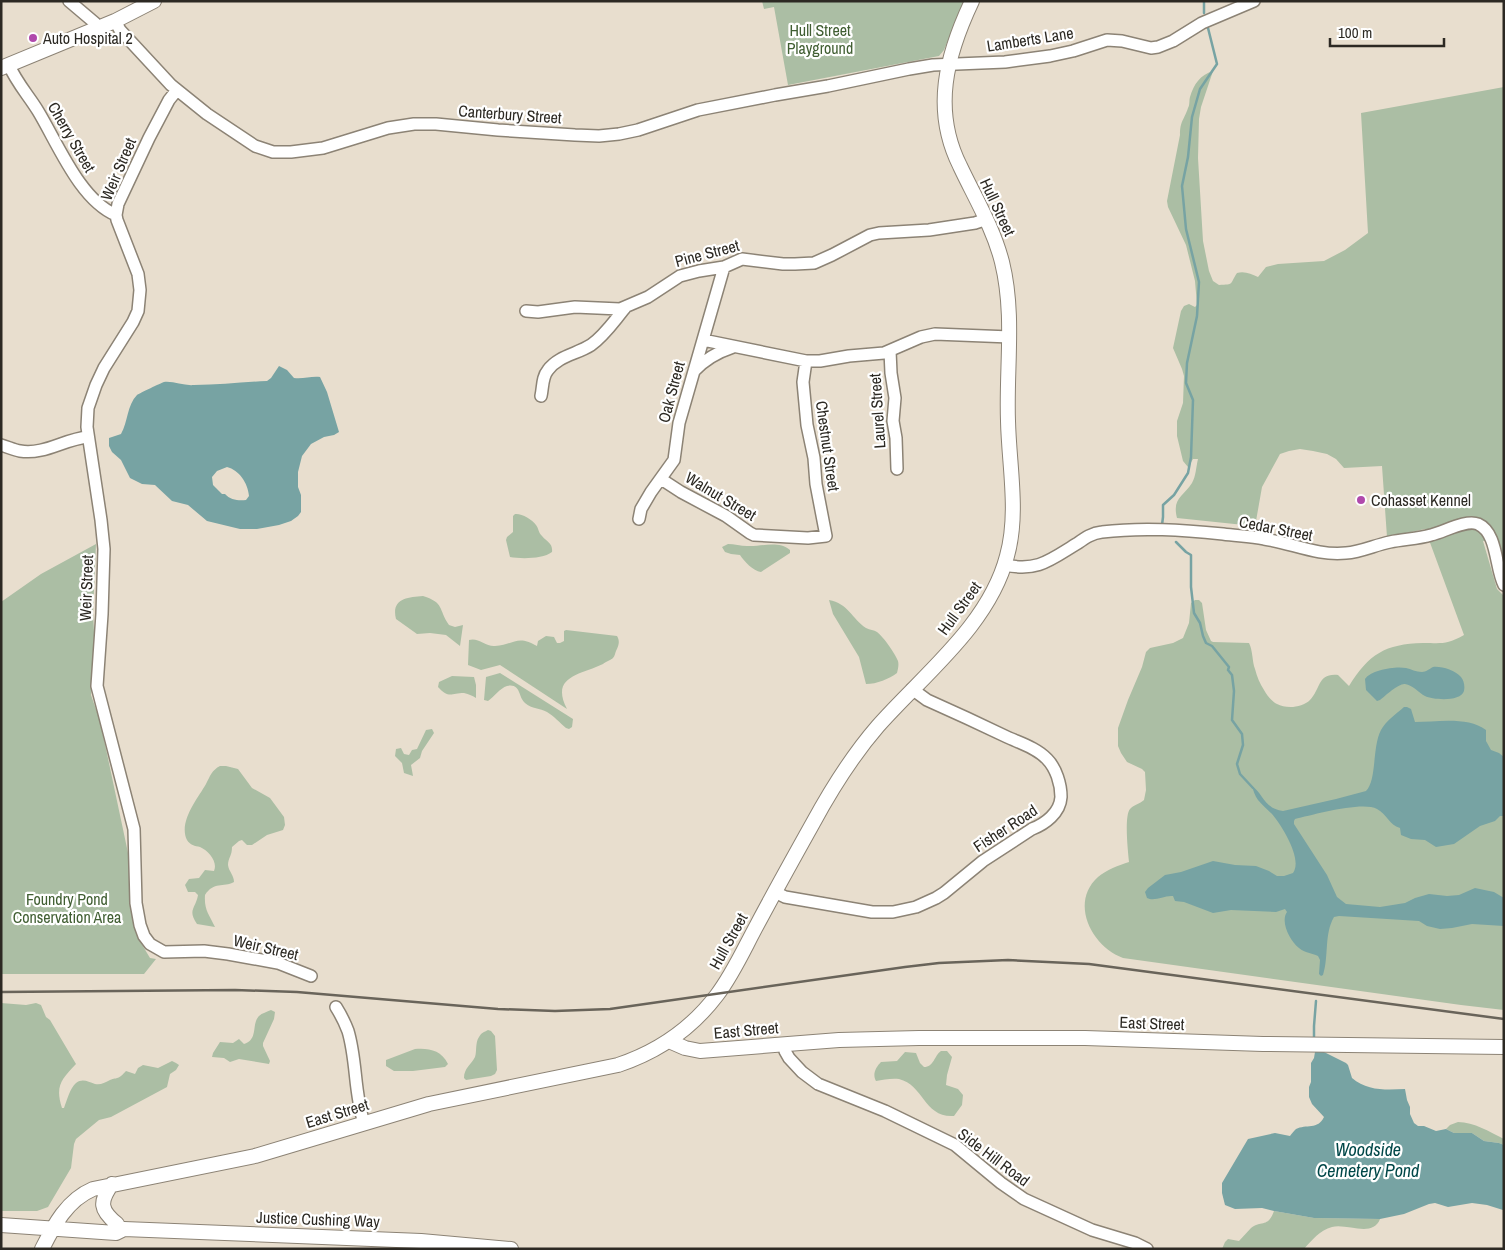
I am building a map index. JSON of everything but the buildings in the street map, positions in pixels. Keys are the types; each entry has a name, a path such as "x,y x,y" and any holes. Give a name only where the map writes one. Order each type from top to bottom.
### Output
{"main road":[{"path":"5,67 115,21 154,1"},
{"name":"Hull Street","path":"668,1041 685,1029 707,1007 722,988 843,771 873,732 976,620 994,590 1005,565 1010,545 1013,514 1008,420 1009,305 1005,274 995,238 987,219 957,161 944,115 945,80 948,65 972,1"},
{"path":"685,1029 700,1051"},
{"name":"East Street","path":"42,1249 66,1209 80,1196 93,1189 255,1156 456,1097 610,1067 638,1057 668,1041 685,1048 700,1051 881,1038 1085,1038 1263,1044 1504,1047"},
{"path":"112,1184 104,1196 103,1207 106,1214 120,1227"},
{"name":"Justice Cushing Way","path":"1,1217 34,1218 55,1225"},
{"name":"Justice Cushing Way","path":"1,1225 55,1225 116,1233 120,1227 420,1241 511,1249"}],"street":[{"path":"69,1 95,23 98,28"},
{"name":"Lamberts Lane","path":"948,65 1005,62 1063,54 1107,40 1122,41 1151,48 1158,47 1202,23 1254,1"},
{"name":"Canterbury Street","path":"115,21 120,30 143,56 177,90 250,144 268,151 291,152 323,148 388,128 414,124 575,135 599,136 619,134 638,130 676,116 707,108 909,69 933,65 948,65"},
{"name":"Cherry Street","path":"5,67 38,111 84,189 106,210 116,215"},
{"name":"Weir Street","path":"177,90 169,100 140,155 118,204 116,215 138,274 140,298 136,316 104,368 93,392 87,414 88,437 104,549 102,614 96,686 134,829 136,903 142,931 150,944 164,952 204,951 278,963 311,976"},
{"name":"Pine Street","path":"526,311 538,312 575,308 617,310 648,298 680,276 724,267 746,258 783,264 814,263 870,235 929,230 975,223 987,219"},
{"name":"Oak Street","path":"639,519 641,509 651,492 674,460 678,428 724,267"},
{"path":"541,396 545,375 548,370 557,362 596,341 625,308"},
{"path":"703,340 806,361 820,361 890,351 921,337 935,334 1010,337"},
{"path":"693,373 703,362 716,354 735,347"},
{"name":"Laurel Street","path":"890,351 895,398 893,421 896,438 897,469"},
{"name":"Chestnut Street","path":"806,361 803,382 807,424 826,536"},
{"path":"1,444 15,450 32,452 44,450 78,438 88,437"},
{"name":"Walnut Street","path":"661,479 726,516 750,533 808,538 826,536"},
{"name":"Cedar Street","path":"1005,565 1018,568 1035,566 1057,556 1092,534 1109,531 1180,530 1266,539 1312,551 1334,554 1355,552 1388,542 1425,537 1466,523 1473,523 1484,528 1491,537 1500,577 1504,585"},
{"name":"Fisher Road","path":"775,892 785,897 872,912 893,912 916,907 944,893 983,861 1039,826 1056,811 1061,801 1060,785 1052,766 1044,756 1027,746 927,700 912,689"},
{"path":"336,1007 348,1029 364,1123"},
{"name":"Side Hill Road","path":"784,1044 789,1058 802,1072 818,1084 885,1111 956,1144 1001,1183 1024,1199 1092,1230 1135,1243 1147,1249"}],"green space":[{"name":"Hull Street Playground","path":"762,1 964,1 944,50 939,56 788,85 774,7 764,9"},
{"path":"1213,71 1201,107 1198,158 1203,241 1209,271 1213,281 1219,285 1231,283 1237,273 1240,272 1258,277 1266,267 1278,264 1324,261 1345,250 1368,233 1361,113 1504,87 1504,567 1498,541 1483,541 1497,589 1504,596 1504,1010 1123,958 1102,944 1088,923 1085,899 1089,887 1105,872 1129,862 1128,813 1131,808 1144,800 1146,790 1145,772 1127,762 1121,753 1118,746 1118,728 1146,652 1150,648 1173,643 1183,638 1189,623 1191,603 1199,600 1202,603 1206,630 1211,641 1249,643 1254,666 1261,685 1273,701 1285,707 1294,707 1307,703 1314,696 1323,679 1331,675 1338,675 1349,686 1356,675 1371,659 1388,649 1410,644 1444,643 1464,635 1425,529 1387,537 1382,466 1344,468 1336,459 1327,454 1300,449 1289,451 1280,454 1262,487 1256,521 1253,524 1244,525 1177,518 1177,502 1193,480 1198,459 1193,459 1188,467 1183,461 1177,436 1177,421 1183,403 1184,376 1173,348 1181,311 1184,306 1189,304 1195,307 1197,305 1195,281 1186,245 1167,201 1182,121 1189,107 1192,92 1201,78"},
{"path":"515,514 523,515 537,526 541,535 551,545 552,552 538,557 510,557 506,540 513,532 513,516"},
{"name":"Foundry Pond Conservation Area","path":"96,544 93,612 95,651 91,695 99,718 131,867 132,913 138,938 150,958 156,959 144,974 1,974 1,602 41,574"},
{"path":"728,544 747,546 780,545 790,550 790,553 761,572 752,568 740,555 725,552 722,547"},
{"path":"423,596 438,604 449,625 455,627 463,625 460,646 446,635 417,634 396,619 395,612 398,603 406,598"},
{"path":"829,600 841,604 866,628 880,634 897,658 897,673 883,681 866,684 859,657 833,614"},
{"path":"564,631 617,636 619,641 612,659 577,674 565,683 562,690 567,709 500,665 481,670 468,665 469,640 472,639 495,646 520,640 537,646 538,641 546,636 554,637 557,643 564,641"},
{"path":"500,673 573,719 572,727 566,728 547,712 525,703 517,688 512,686 504,687 488,701 484,700 486,677"},
{"path":"452,676 474,677 476,698 464,693 448,694 442,691 438,687 439,682"},
{"path":"432,729 434,733 422,751 420,758 411,765 413,776 404,773 402,763 395,756 396,749 401,748 404,754 409,755 412,750 417,749 426,730"},
{"path":"220,766 238,769 252,788 270,798 284,817 285,825 283,830 267,835 252,845 247,845 242,840 232,847 228,865 234,882 215,886 205,895 206,908 215,927 197,924 192,912 198,895 195,892 188,892 185,885 189,879 199,878 205,870 214,871 215,864 207,851 188,842 185,826 194,803 210,776"},
{"path":"1,1003 26,1005 36,1003 41,1005 46,1017 50,1020 76,1064 63,1079 59,1089 62,1108 64,1108 69,1094 76,1083 88,1081 101,1084 120,1077 126,1071 135,1074 138,1068 143,1065 158,1068 172,1061 179,1065 170,1074 167,1087 111,1117 99,1120 76,1139 71,1168 48,1207 37,1211 1,1211"},
{"path":"271,1010 275,1012 274,1019 263,1043 270,1061 269,1064 239,1059 230,1062 224,1058 212,1057 220,1042 233,1043 239,1039 244,1044 249,1042 252,1039 255,1023 259,1016"},
{"path":"488,1030 495,1036 497,1070 491,1076 466,1080 464,1075 475,1057 478,1039"},
{"path":"415,1049 434,1051 442,1056 448,1064 445,1067 413,1071 394,1071 386,1066 386,1060"},
{"path":"941,1051 947,1051 952,1057 946,1085 958,1089 963,1095 962,1105 954,1116 936,1112 907,1082 899,1079 876,1081 875,1071 881,1062 897,1061 905,1052 916,1053 920,1063 927,1067"},
{"path":"1458,1122 1476,1126 1504,1139 1504,1145 1484,1141 1472,1133 1454,1133 1446,1129"},
{"path":"1274,1211 1314,1218 1380,1219 1377,1225 1372,1228 1359,1229 1338,1226 1328,1228 1316,1236 1304,1249 1222,1249 1228,1239 1239,1241 1251,1228 1267,1222"}],"water":[{"path":"279,366 287,370 294,378 320,377 327,392 339,432 311,444 302,456 298,472 301,512 291,521 257,529 240,529 207,521 188,505 172,501 155,485 142,484 130,478 121,460 112,452 109,446 109,438 121,434 131,404 137,395 164,382 213,385 267,381","holes":["227,467 239,474 245,482 249,496 246,500 232,499 222,494 213,485 212,477 217,471"]},
{"path":"1433,667 1448,669 1461,677 1464,682 1462,695 1446,699 1434,698 1425,696 1411,686 1402,684 1377,701 1366,690 1365,679 1372,673 1390,668 1406,668 1422,672"},
{"path":"1404,707 1411,709 1415,722 1461,721 1486,730 1486,741 1491,750 1504,757 1504,816 1500,816 1495,821 1480,826 1454,844 1436,847 1425,840 1411,839 1401,835 1400,828 1396,827 1380,811 1370,807 1325,812 1295,819 1294,824 1327,875 1337,897 1346,904 1380,907 1405,903 1429,894 1459,895 1475,888 1494,892 1504,898 1504,926 1472,924 1440,929 1427,926 1419,921 1334,917 1329,931 1325,968 1321,976 1319,974 1320,960 1318,956 1301,950 1289,936 1285,926 1287,912 1285,909 1276,912 1231,910 1213,913 1184,902 1175,901 1173,896 1147,898 1145,892 1148,888 1165,875 1181,872 1213,861 1256,866 1277,876 1293,873 1295,860 1286,834 1272,814 1261,804 1252,786 1271,807 1283,811 1366,791 1372,779 1376,745 1381,730"},
{"name":"Woodside Cemetery Pond","path":"1322,1051 1346,1063 1352,1078 1364,1085 1384,1089 1405,1089 1410,1114 1414,1123 1418,1126 1424,1126 1436,1131 1446,1129 1454,1133 1472,1133 1484,1141 1504,1145 1503,1210 1472,1203 1448,1207 1435,1203 1404,1214 1380,1219 1314,1218 1262,1208 1235,1209 1225,1205 1222,1183 1248,1139 1275,1133 1290,1136 1296,1129 1319,1124 1324,1117 1312,1104 1309,1097 1311,1063 1315,1052"}],"waterway":[{"path":"1204,1 1204,13"},
{"path":"1162,525 1163,505 1174,495 1188,473 1191,457 1193,400 1186,383 1187,363 1197,316 1199,282 1186,229 1182,186 1188,157 1192,117 1200,89 1217,64 1208,28"},
{"path":"1176,542 1191,555 1191,587 1194,613 1200,623 1203,636 1206,643 1212,646 1229,667 1228,670 1232,675 1234,691 1232,720 1242,734 1243,745 1237,764 1240,774 1253,788"},
{"path":"1314,1039 1316,1001"}],"railway":[{"path":"1,992 235,990 297,992 498,1009 555,1011 610,1009 939,963 1008,960 1089,964 1504,1019"}],"place":[{"name":"Auto Hospital 2","path":"33,38"},
{"name":"Cohasset Kennel","path":"1361,500"}]}
